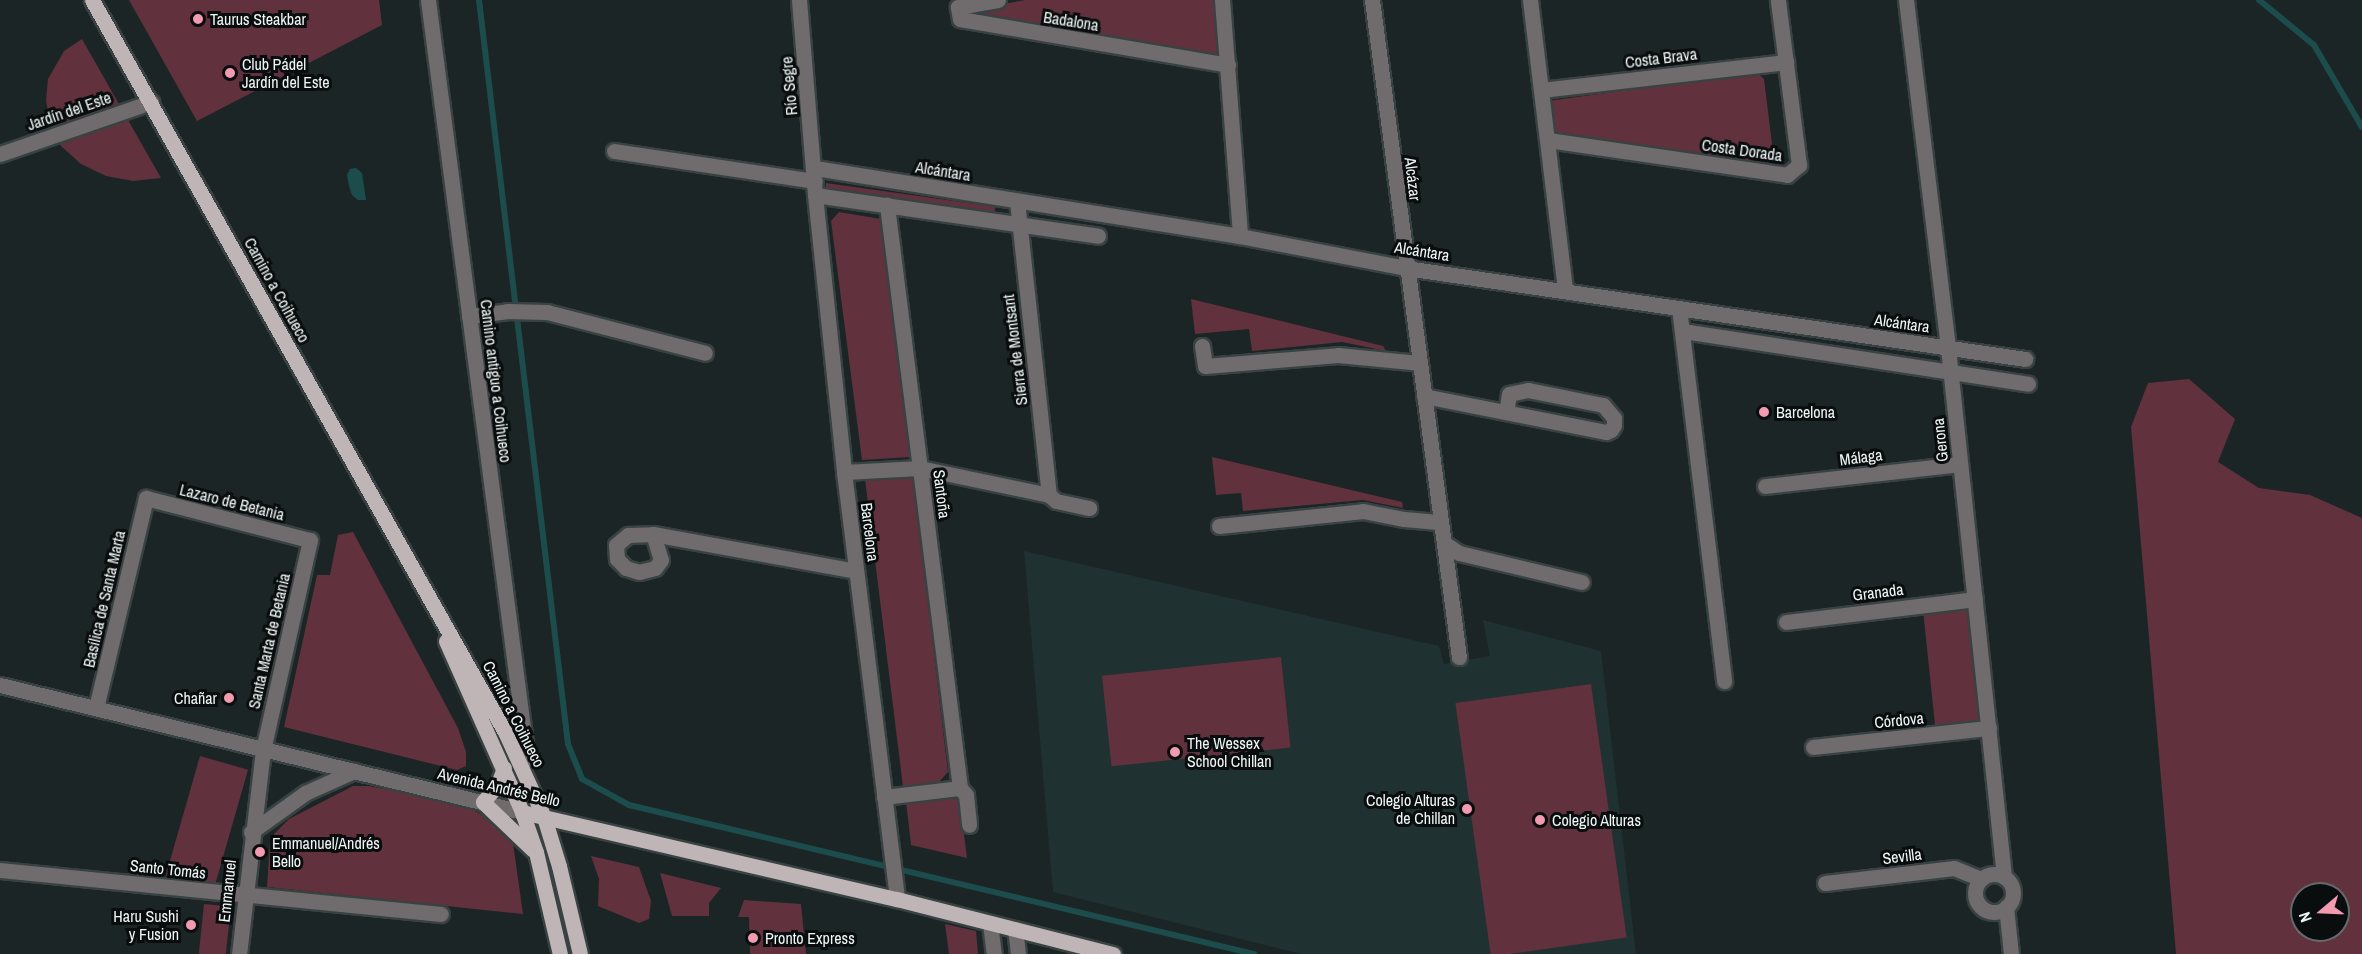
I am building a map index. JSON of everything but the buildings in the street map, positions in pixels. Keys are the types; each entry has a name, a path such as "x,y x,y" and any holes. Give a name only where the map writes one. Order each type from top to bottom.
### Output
{"main road":[{"name":"Camino a Coihueco","path":"92,0 429,599 474,673 521,765 544,817 561,873"},
{"name":"Camino a Coihueco","path":"429,599 522,812 536,852 560,954"},
{"path":"504,768 498,784 483,802 536,852"},
{"name":"Avenida Andrés Bello","path":"522,812 897,900 1113,954"},
{"path":"580,825 562,828 558,832 561,873 580,954"}],"street":[{"name":"Camino antiguo a Coihueco","path":"429,0 526,755 521,765"},
{"name":"Río Segre","path":"799,0 815,181"},
{"name":"Badalona","path":"998,0 958,7 960,20 1228,65"},
{"path":"1222,0 1240,236"},
{"name":"Alcázar","path":"1372,0 1459,657"},
{"path":"1530,0 1565,291"},
{"name":"Costa Dorada","path":"1548,140 1787,176 1799,165 1778,0"},
{"name":"Gerona","path":"1906,0 1951,372 2004,876 2013,891 2006,907 2011,954"},
{"name":"Costa Brava","path":"1541,90 1786,62"},
{"name":"Jardín del Este","path":"0,154 151,102"},
{"name":"Alcántara","path":"614,151 815,181 1017,201 1240,236 1406,268 2025,359"},
{"name":"Alcántara","path":"815,181 887,206 1098,236"},
{"name":"Barcelona","path":"815,181 844,472 897,900"},
{"name":"Sierra de Montsant","path":"1017,201 1049,495"},
{"name":"Santoña","path":"887,206 960,788 966,795 969,825"},
{"path":"1679,308 1724,681"},
{"path":"470,316 507,311 547,312 705,353"},
{"path":"1683,331 2028,384"},
{"path":"1202,346 1205,366 1338,355 1419,363"},
{"path":"1424,396 1605,432 1611,430 1614,425 1614,418 1603,405 1527,390 1509,394 1506,412"},
{"name":"Málaga","path":"1765,486 1960,464"},
{"path":"844,472 920,468 1049,495 1056,501 1089,508"},
{"name":"Lazaro de Betania","path":"146,498 310,540"},
{"name":"Basílica de Santa Marta","path":"96,708 146,498"},
{"path":"1219,526 1363,511 1404,519 1441,522"},
{"path":"653,534 856,571"},
{"name":"Santa Marta de Betania","path":"263,750 310,540"},
{"path":"1444,543 1459,553 1582,582"},
{"name":"Granada","path":"1786,622 1975,599"},
{"name":"Avenida Andrés Bello","path":"0,685 522,812"},
{"name":"Córdova","path":"1813,747 1989,728"},
{"name":"Emmanuel","path":"239,954 251,832 263,750"},
{"path":"251,832 305,793 354,771"},
{"path":"884,797 960,788"},
{"name":"Sevilla","path":"1826,883 1954,868 1981,879"},
{"name":"Santo Tomás","path":"0,870 441,914"},
{"path":"2004,876 1990,874 1981,879 1976,896 1982,907 1994,912 2006,907"},
{"path":"990,923 994,954"},
{"path":"1015,929 1018,954"}],"shaded area":[{"name":"Club Pádel Jardín del Este","path":"129,0 379,0 382,25 197,121"},
{"path":"1025,0 1218,0 1223,62 965,20 962,12"},
{"path":"82,39 161,178 133,181 106,176 81,164 61,146 52,130 46,101 48,79 64,51"},
{"path":"1756,72 1764,79 1774,160 1762,166 1552,133 1548,101"},
{"path":"826,183 995,207 995,213 825,189"},
{"path":"839,212 881,219 910,457 862,460 831,221"},
{"path":"1191,299 1383,346 1386,351 1342,342 1252,351 1249,329 1195,334"},
{"path":"2189,379 2235,419 2218,462 2259,488 2310,495 2362,518 2362,954 2176,954 2131,427 2148,383"},
{"path":"1212,457 1402,502 1403,508 1363,500 1243,511 1241,493 1216,495"},
{"path":"913,478 948,772 938,783 903,787 865,479"},
{"path":"353,532 458,728 466,752 466,766 457,770 284,727 317,575 330,575 338,535"},
{"path":"1024,551 1439,646 1444,664 1490,656 1483,620 1601,651 1636,954 1301,954 1053,892"},
{"path":"1967,608 1979,721 1935,726 1923,613"},
{"path":"1281,657 1291,748 1111,766 1102,676"},
{"name":"Colegio Alturas","path":"1591,684 1627,938 1509,954 1491,954 1455,703"},
{"path":"200,756 248,770 214,889 166,875"},
{"path":"353,786 369,786 464,805 486,817 513,843 523,914 267,887 270,842 275,833 289,819"},
{"path":"959,795 967,858 911,845 906,801"},
{"path":"549,850 575,954 570,954 544,851"},
{"path":"591,856 639,867 651,901 649,919 639,923 598,906 599,879"},
{"path":"660,873 721,888 709,903 709,916 672,916"},
{"path":"744,900 801,904 806,954 750,954 749,917 738,917"},
{"path":"204,904 231,907 226,954 199,954"},
{"path":"945,924 976,931 978,954 949,954"}],"water":[{"path":"356,168 362,173 366,200 358,200 352,195 349,186 347,175 350,169"}],"waterway":[{"path":"479,0 568,744 582,779 629,805 1254,954"},
{"path":"2259,0 2314,45 2362,127"}],"place":[{"name":"Taurus Steakbar","path":"198,19"},
{"name":"Club Pádel Jardín del Este","path":"230,73"},
{"name":"Barcelona","path":"1764,412"},
{"name":"Chañar","path":"229,698"},
{"name":"The Wessex School Chillan","path":"1175,752"},
{"name":"Colegio Alturas de Chillan","path":"1467,809"},
{"name":"Colegio Alturas","path":"1540,820"},
{"name":"Emmanuel/Andrés Bello","path":"260,852"},
{"name":"Haru Sushi y Fusion","path":"191,925"},
{"name":"Pronto Express","path":"753,938"}]}
